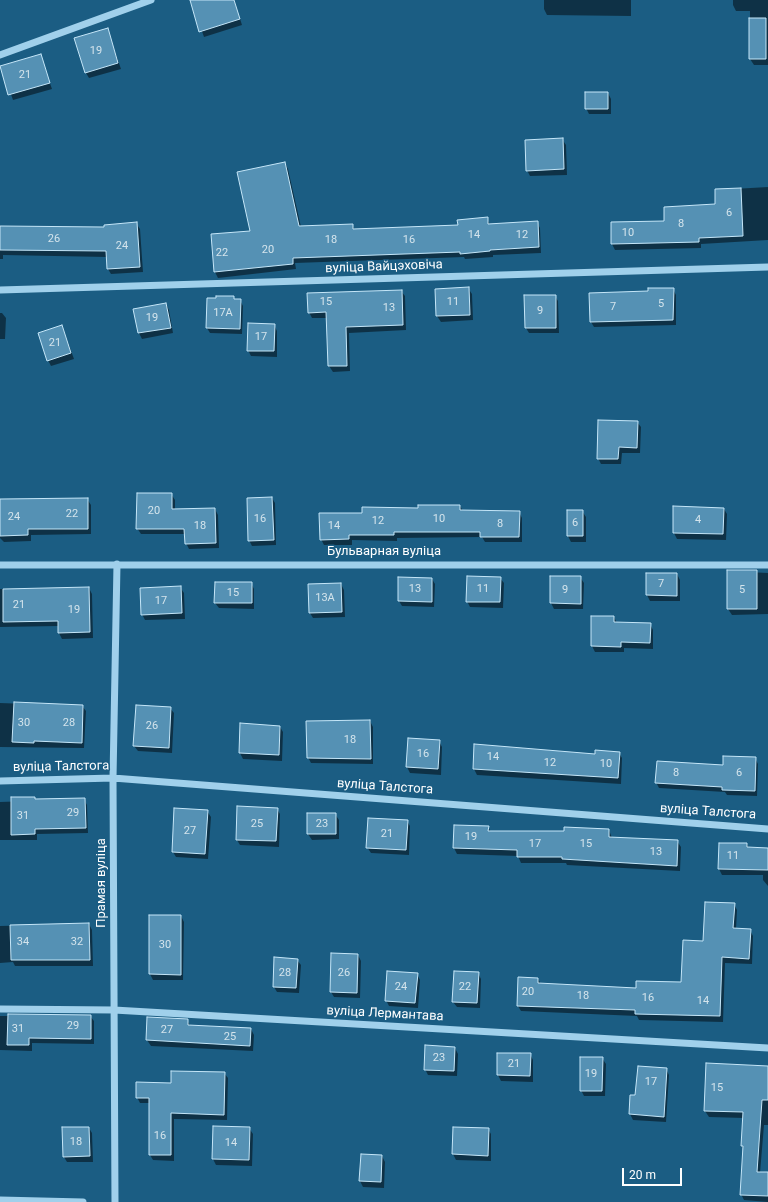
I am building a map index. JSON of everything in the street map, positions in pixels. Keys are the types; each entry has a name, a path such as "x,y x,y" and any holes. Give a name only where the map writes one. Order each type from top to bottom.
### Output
{"street":[{"path":"0,55 151,0"},
{"name":"вуліца Вайцэховіча","path":"0,290 768,267"},
{"name":"Прамая вуліца","path":"116,1202 113,778 117,564"},
{"name":"Бульварная вуліца","path":"0,565 768,565"},
{"name":"вуліца Талстога","path":"0,781 113,778 768,829"},
{"name":"вуліца Лермантава","path":"0,1009 114,1010 768,1048"},
{"path":"0,1200 83,1202"}],"building":[{"path":"190,0 234,0 240,19 199,32"},
{"path":"749,18 766,18 766,59 749,59"},
{"path":"108,28 118,63 85,73 74,38"},
{"path":"41,54 50,83 8,95 0,66"},
{"path":"585,92 608,92 608,109 585,109"},
{"path":"563,138 564,169 526,171 525,140"},
{"path":"285,162 299,226 353,224 353,229 458,225 457,220 488,217 488,224 538,221 539,247 490,250 460,254 460,252 293,258 293,264 214,272 211,234 250,231 237,172"},
{"path":"741,188 743,236 699,238 699,242 611,244 611,222 664,221 664,207 715,204 715,189"},
{"path":"137,222 140,267 107,269 106,251 0,250 0,226 104,227 104,225"},
{"path":"469,287 470,315 436,316 435,289"},
{"path":"648,288 674,288 673,320 590,322 589,293 648,291"},
{"path":"402,290 403,325 346,327 347,366 328,366 326,312 308,313 307,293"},
{"path":"524,295 556,295 556,328 525,328"},
{"path":"216,296 234,296 234,299 241,299 240,329 206,328 207,298 216,298"},
{"path":"166,303 171,328 138,333 133,309"},
{"path":"248,323 275,324 274,351 247,351"},
{"path":"62,325 71,353 47,361 38,333"},
{"path":"598,420 638,421 637,448 619,447 618,459 597,459"},
{"path":"137,493 172,493 172,509 215,508 216,543 185,544 184,529 136,529"},
{"path":"272,497 274,540 248,541 247,498"},
{"path":"88,498 88,529 28,529 28,535 0,536 0,499"},
{"path":"418,505 460,505 460,510 520,511 519,537 480,537 480,532 394,532 394,535 349,535 349,539 320,540 319,513 362,513 362,507 418,508"},
{"path":"673,506 724,508 723,534 673,533"},
{"path":"567,510 583,510 583,536 567,536"},
{"path":"727,570 757,570 757,609 727,609"},
{"path":"646,573 677,573 677,596 646,595"},
{"path":"467,576 501,577 500,602 466,602"},
{"path":"550,576 581,576 581,604 550,603"},
{"path":"398,577 432,578 432,602 398,601"},
{"path":"215,582 252,582 252,603 214,603"},
{"path":"341,583 342,612 309,613 308,584"},
{"path":"181,586 182,613 141,615 140,588"},
{"path":"89,587 90,632 58,633 58,621 3,622 3,589"},
{"path":"591,616 614,616 614,622 651,623 650,643 621,642 621,647 591,646"},
{"path":"14,702 83,705 82,743 34,741 34,743 12,742"},
{"path":"136,705 171,707 169,748 133,746"},
{"path":"370,720 371,759 307,758 306,721"},
{"path":"240,723 280,726 279,755 239,753"},
{"path":"408,738 440,740 438,769 406,767"},
{"path":"474,744 595,754 595,750 620,752 618,778 473,769"},
{"path":"723,756 756,757 755,791 722,790 722,787 655,783 657,761 723,765"},
{"path":"11,797 35,797 35,799 85,798 86,828 35,829 35,834 11,835"},
{"path":"237,806 278,808 276,841 236,840"},
{"path":"174,808 208,810 205,854 172,852"},
{"path":"307,813 336,813 336,834 307,834"},
{"path":"368,818 408,820 406,850 366,848"},
{"path":"454,825 489,826 488,831 564,831 564,827 609,829 609,837 678,840 677,866 562,859 562,857 517,857 517,850 453,848"},
{"path":"719,843 747,843 747,847 768,848 768,870 718,869"},
{"path":"705,902 735,903 733,928 751,929 749,959 722,957 720,1016 635,1014 635,1010 517,1006 518,977 538,978 538,983 636,988 636,981 681,982 683,940 703,941"},
{"path":"149,915 181,915 181,975 149,974"},
{"path":"89,923 90,960 11,960 10,925"},
{"path":"331,953 358,954 357,993 330,992"},
{"path":"274,957 298,959 296,988 273,987"},
{"path":"387,971 418,973 415,1003 385,1001"},
{"path":"454,971 479,972 477,1003 452,1002"},
{"path":"8,1014 91,1015 91,1039 29,1038 29,1045 7,1045"},
{"path":"147,1017 188,1019 188,1025 251,1028 250,1046 146,1040"},
{"path":"425,1045 455,1047 454,1071 424,1070"},
{"path":"497,1053 531,1053 530,1076 497,1075"},
{"path":"580,1057 603,1057 602,1091 580,1091"},
{"path":"706,1063 768,1066 768,1100 762,1100 757,1172 768,1172 768,1196 740,1195 743,1146 741,1146 743,1112 704,1111"},
{"path":"638,1066 667,1068 664,1117 629,1114 630,1095 635,1095"},
{"path":"171,1071 225,1072 224,1115 171,1113 171,1155 149,1155 149,1098 136,1098 136,1082 171,1083"},
{"path":"213,1126 250,1127 249,1160 212,1159"},
{"path":"62,1127 89,1127 90,1156 63,1157"},
{"path":"453,1127 489,1128 488,1156 452,1154"},
{"path":"361,1154 382,1155 381,1182 359,1181"}]}
